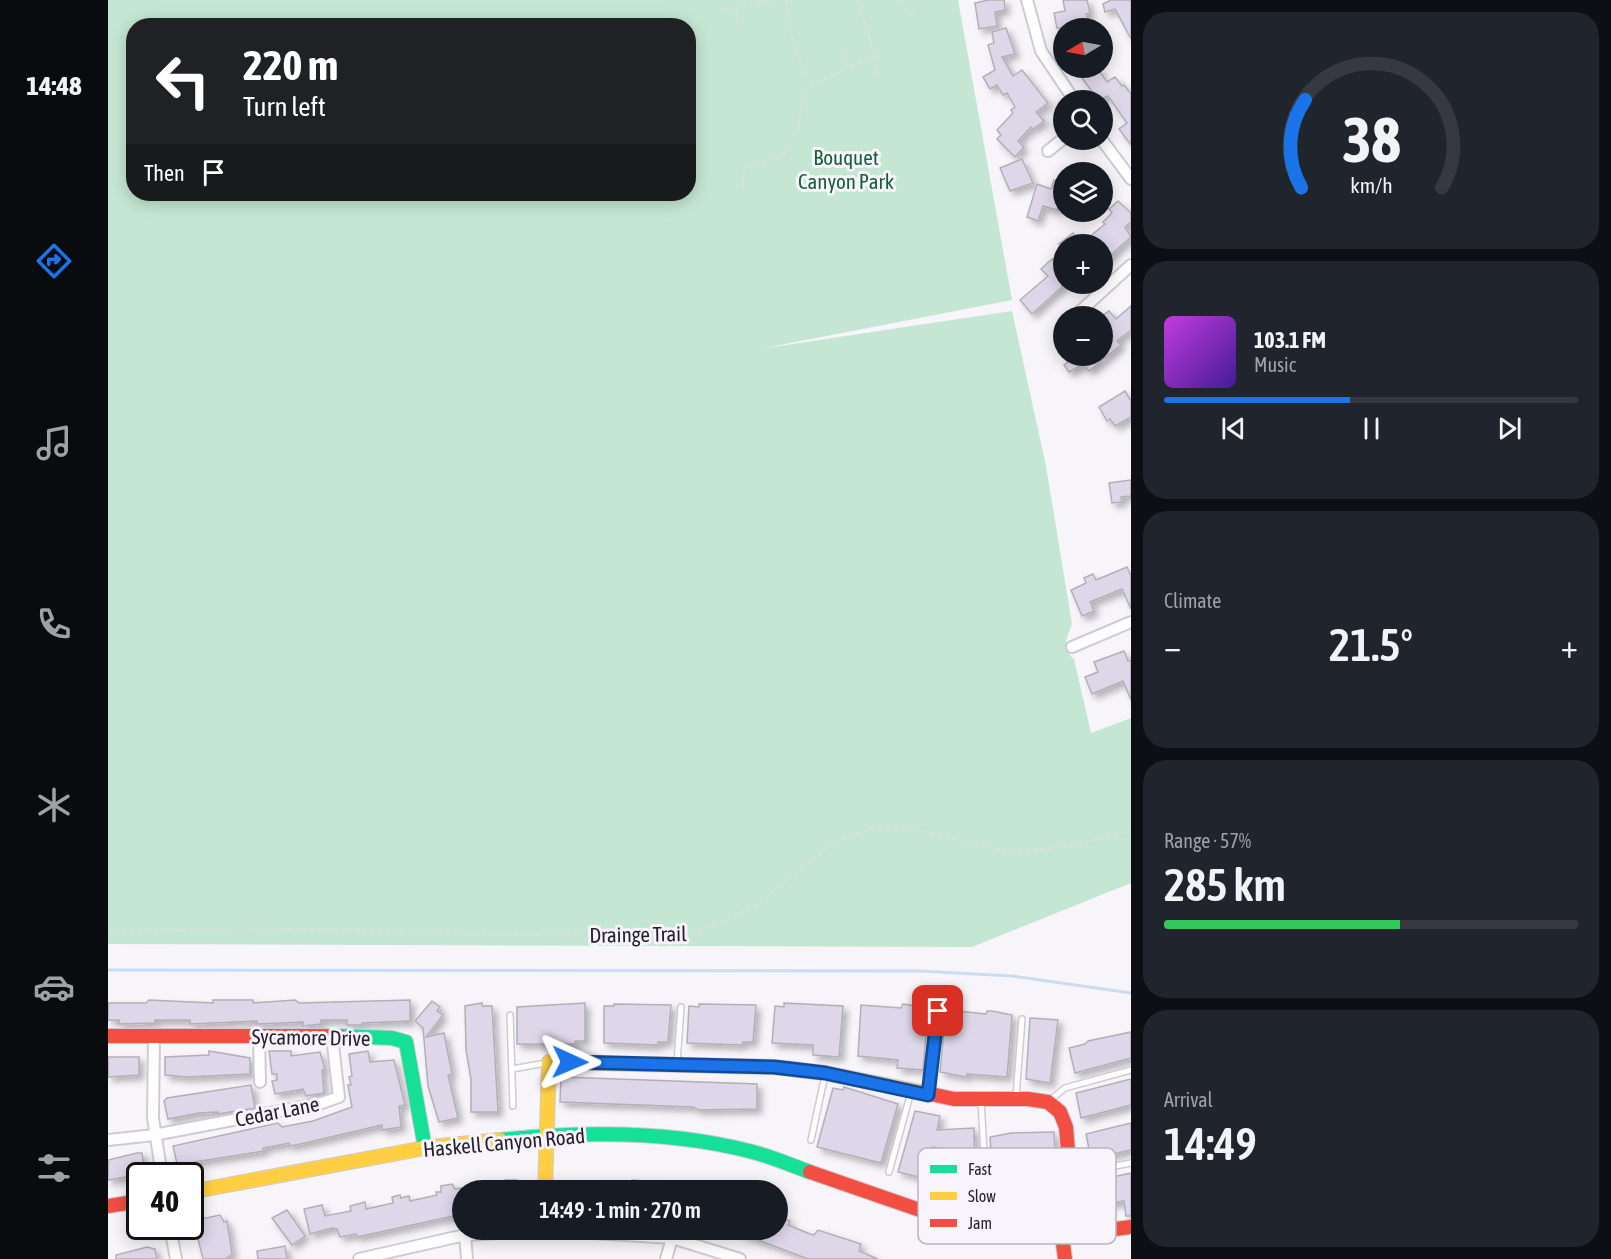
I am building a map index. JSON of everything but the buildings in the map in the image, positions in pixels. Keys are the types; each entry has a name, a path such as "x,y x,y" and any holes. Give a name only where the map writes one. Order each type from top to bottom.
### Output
{"street":[{"path":"1027,0 1041,51 1067,90"},
{"path":"1048,150 1053,146"},
{"path":"1109,150 1131,179"},
{"path":"1086,306 1131,265"},
{"path":"1072,647 1131,622"},
{"name":"Sycamore Drive","path":"108,1036 332,1036 392,1038 406,1042 425,1148"},
{"path":"153,1036 151,1081 154,1135 159,1162"},
{"path":"260,1036 260,1082"},
{"name":"Cedar Lane","path":"154,1135 322,1103 339,1096 332,1036"},
{"path":"545,1180 549,1062 774,1067 825,1073 928,1095 981,1100 1016,1099 1048,1102 1060,1112 1066,1127 1068,1148"},
{"path":"108,1140 154,1135"},
{"name":"Haskell Canyon Road","path":"204,1189 425,1148 546,1135 655,1135 752,1152 918,1209"},
{"path":"108,1206 126,1203"},
{"name":"Haskell Canyon Road","path":"1116,1229 1131,1227"},
{"path":"359,1259 452,1238"},
{"path":"172,1240 176,1259"},
{"path":"465,1240 467,1259"},
{"path":"666,1259 671,1240"},
{"path":"678,1240 740,1259"},
{"path":"1063,1244 1065,1259"}],"lane":[{"path":"677,1065 681,1007"},
{"path":"928,1095 938,1011"},
{"path":"510,1015 513,1106"},
{"path":"1016,1099 1022,1018"},
{"path":"512,1068 549,1062"},
{"path":"1048,1102 1065,1088 1131,1070"},
{"path":"811,1140 825,1073"},
{"path":"889,1172 911,1092"},
{"path":"981,1100 984,1148"},
{"path":"1116,1166 1131,1163"}],"path":[{"path":"719,11 777,0"},
{"path":"786,0 786,20 807,75 813,84"},
{"path":"857,0 875,55 874,79"},
{"path":"901,0 909,12 914,14"},
{"path":"736,8 739,29"},
{"path":"843,49 848,66"},
{"path":"743,187 744,169 783,156 798,128 803,97 813,84 875,55"},
{"name":"Drainge Trail","path":"108,932 238,928 685,938 755,906 832,843 872,828 909,828 1010,852 1064,847 1120,834 1131,828"}],"green space":[{"name":"Bouquet Canyon Park","path":"108,0 958,0 1012,300 759,349 1012,311 1046,466 1072,624 1066,647 1074,659 1091,733 1131,718 1131,883 972,947 108,944"}],"waterway":[{"path":"108,970 920,971 1012,976 1131,993"}],"traffic: fast":[{"path":"339,1036 392,1038 406,1042 425,1148"},
{"path":"500,1140 595,1134 659,1136 753,1152 810,1172"}],"traffic: slow":[{"path":"545,1180 549,1062 774,1067 825,1073 926,1093"},
{"path":"204,1189 430,1147 500,1140"}],"traffic: jam":[{"path":"108,1036 339,1036"},
{"path":"926,1093 954,1099 1028,1099 1048,1102 1060,1112 1066,1127 1068,1148"},
{"path":"810,1172 918,1209"},
{"path":"108,1206 126,1203"},
{"path":"1116,1229 1131,1227"},
{"path":"1063,1244 1065,1259"}],"route":[{"path":"570,1062 774,1067 825,1073 928,1095 938,1011"}]}
